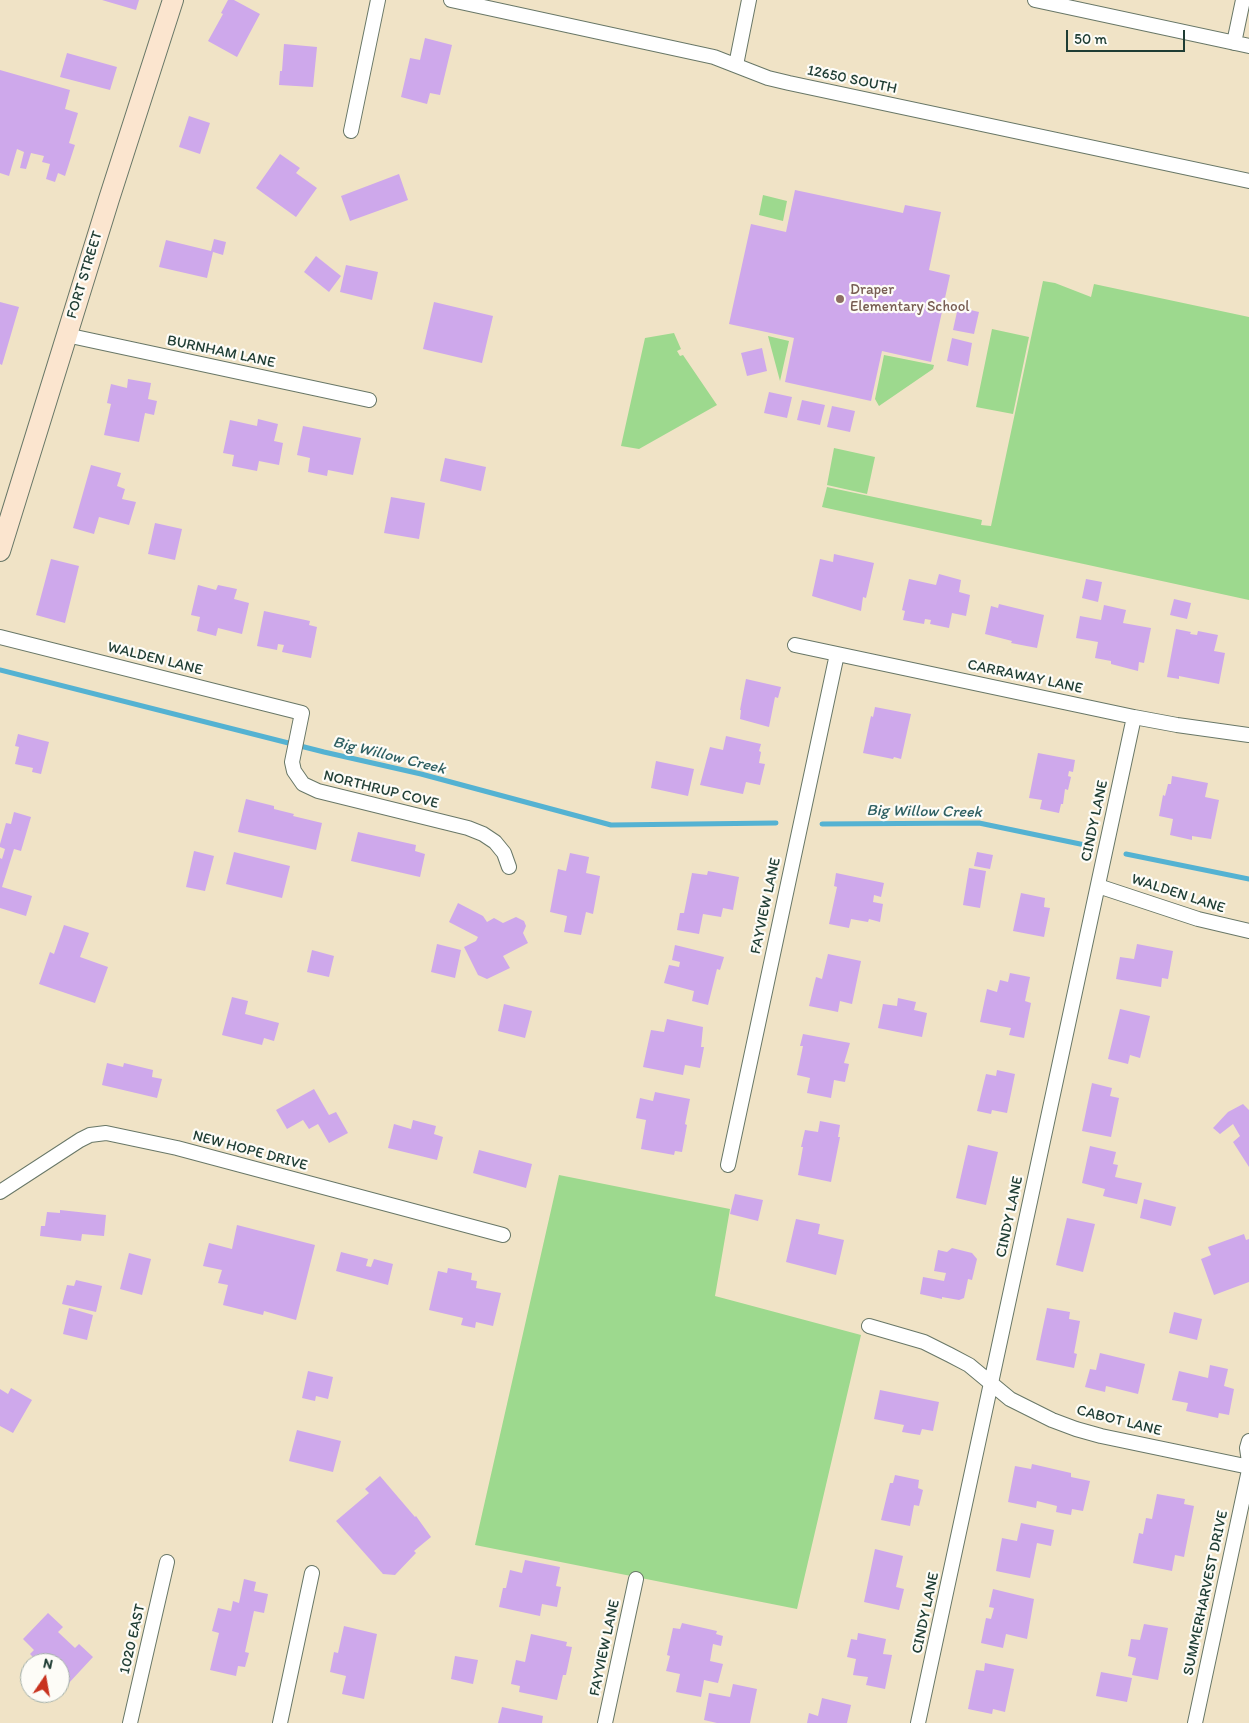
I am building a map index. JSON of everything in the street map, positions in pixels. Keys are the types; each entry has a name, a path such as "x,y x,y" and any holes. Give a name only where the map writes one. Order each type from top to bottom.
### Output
{"street":[{"name":"FORT STREET","path":"0,551 66,335 173,0"},
{"path":"351,131 378,0"},
{"name":"12650 SOUTH","path":"450,0 708,55 768,78 789,83 1249,181"},
{"path":"736,65 749,0"},
{"path":"1036,0 1249,46"},
{"path":"1234,43 1243,0"},
{"name":"BURNHAM LANE","path":"66,335 369,400"},
{"name":"WALDEN LANE","path":"0,637 300,719"},
{"name":"CARRAWAY LANE","path":"795,645 1134,717 1249,735"},
{"name":"FAYVIEW LANE","path":"728,1165 837,654"},
{"name":"CINDY LANE","path":"918,1723 1134,717"},
{"name":"NORTHRUP COVE","path":"300,719 292,757 297,778 310,789 468,828 483,834 495,842 504,853 509,867"},
{"name":"WALDEN LANE","path":"1098,886 1198,919 1249,932"},
{"name":"NEW HOPE DRIVE","path":"0,1192 80,1140 90,1135 106,1133 177,1148 503,1235"},
{"name":"CABOT LANE","path":"869,1326 924,1342 969,1364 1010,1398 1076,1429 1249,1469"},
{"path":"1249,1441 1249,1462"},
{"name":"SUMMERHARVEST DRIVE","path":"1195,1723 1249,1469"},
{"name":"1020 EAST","path":"130,1723 167,1562"},
{"path":"280,1723 312,1573"},
{"name":"FAYVIEW LANE","path":"606,1723 636,1579"}],"green space":[{"path":"763,195 787,201 783,221 759,215"},
{"path":"1043,281 1055,283 1091,297 1094,284 1249,317 1249,600 822,507 827,487 982,520 981,525 991,526"},
{"path":"992,329 1029,337 1013,414 976,407"},
{"path":"674,333 681,349 677,351 680,356 683,355 717,405 639,449 621,446 645,338"},
{"path":"768,336 789,341 780,381"},
{"path":"884,355 934,365 933,369 879,406 875,399"},
{"path":"834,448 875,457 867,494 827,485"},
{"path":"559,1175 730,1209 715,1296 861,1335 797,1609 475,1545"}],"building":[{"path":"102,0 139,0 136,10"},
{"path":"228,0 234,0 260,14 237,57 208,41 223,14 221,13"},
{"path":"425,38 452,45 440,95 430,93 427,104 401,97 410,58 420,60"},
{"path":"284,44 317,47 313,87 279,85"},
{"path":"67,53 117,67 110,90 60,77"},
{"path":"0,70 70,90 65,109 78,113 69,143 75,145 65,176 58,173 55,182 46,179 50,164 42,162 44,156 31,153 26,169 20,168 24,152 17,149 9,176 0,173"},
{"path":"189,116 210,123 200,154 179,147"},
{"path":"280,154 300,168 296,173 317,188 296,217 256,188"},
{"path":"399,174 408,200 350,221 341,196"},
{"name":"Draper Elementary School","path":"795,190 903,213 905,205 941,212 929,270 950,275 931,362 882,351 871,401 785,382 794,338 729,324 751,224 786,232"},
{"path":"214,239 226,242 223,255 213,252 207,278 159,267 166,240 211,251"},
{"path":"316,256 341,276 329,292 304,272"},
{"path":"346,265 378,272 372,300 340,292"},
{"path":"0,302 19,307 2,365 0,364"},
{"path":"434,302 493,316 482,363 423,349"},
{"path":"958,307 979,312 974,334 953,330"},
{"path":"952,338 972,343 968,366 947,361"},
{"path":"762,348 767,371 747,376 741,353"},
{"path":"128,379 151,383 148,399 157,401 154,415 145,413 139,442 104,435 111,404 107,403 111,384 127,388"},
{"path":"769,392 792,397 787,418 764,413"},
{"path":"802,400 825,405 820,425 797,420"},
{"path":"832,406 855,411 850,432 827,427"},
{"path":"258,419 278,424 274,441 283,443 279,465 259,461 257,471 232,466 234,455 223,453 230,420 257,426"},
{"path":"303,426 361,438 353,475 328,470 327,476 308,472 310,458 297,455"},
{"path":"445,458 486,467 481,491 440,481"},
{"path":"91,465 121,473 117,486 125,489 122,499 136,502 129,525 99,517 94,534 73,528"},
{"path":"391,497 425,503 419,539 384,533"},
{"path":"155,523 182,529 175,560 148,554"},
{"path":"834,554 874,563 866,598 863,597 861,611 812,596 820,559 833,562"},
{"path":"51,559 79,566 65,623 36,615"},
{"path":"939,574 961,580 959,592 970,595 966,616 952,613 949,628 930,624 931,620 925,619 924,624 903,620 905,611 902,610 909,579 936,585"},
{"path":"1086,579 1102,582 1098,602 1082,598"},
{"path":"198,585 216,590 218,585 237,589 234,599 249,603 242,634 218,628 216,636 197,631 200,617 191,615"},
{"path":"1174,599 1191,603 1187,619 1170,615"},
{"path":"999,604 1044,615 1037,648 1011,643 1012,641 985,634 991,606 998,608"},
{"path":"1104,605 1126,610 1123,623 1151,628 1144,663 1139,662 1138,671 1111,664 1111,661 1095,658 1098,642 1076,638 1080,616 1101,620"},
{"path":"264,611 310,621 309,625 317,627 311,658 282,652 284,645 278,644 277,650 257,646"},
{"path":"1176,629 1197,635 1198,631 1218,635 1214,651 1225,653 1219,684 1179,676 1179,679 1167,677"},
{"path":"746,679 781,687 778,698 775,697 769,727 740,719"},
{"path":"875,707 911,714 901,759 863,753 871,716 873,717"},
{"path":"18,734 49,742 41,774 32,772 33,768 15,764 19,747 15,746"},
{"path":"726,736 761,744 759,763 765,764 760,785 746,782 743,794 700,785 710,747 723,750"},
{"path":"1038,753 1075,760 1073,772 1069,771 1068,776 1071,777 1068,790 1065,789 1063,804 1061,804 1059,813 1040,809 1042,800 1029,798"},
{"path":"656,761 694,769 688,796 651,788"},
{"path":"1172,776 1208,783 1205,797 1219,800 1211,839 1192,836 1192,840 1170,835 1173,819 1159,816 1163,795 1165,796 1168,784 1171,784"},
{"path":"246,799 274,806 274,809 294,814 293,816 322,823 316,850 238,832"},
{"path":"14,812 31,817 21,851 14,849 2,887 32,896 26,916 0,908 0,858 2,859 5,849 0,847 0,844 6,823 11,824"},
{"path":"358,832 416,845 415,851 425,854 420,877 351,861"},
{"path":"194,851 214,856 205,891 186,887"},
{"path":"234,852 290,866 282,898 226,884"},
{"path":"977,852 993,855 990,869 974,866"},
{"path":"570,853 589,857 586,873 600,876 593,914 586,912 581,935 564,932 567,916 550,912 558,869 566,871"},
{"path":"969,868 986,871 980,908 963,905"},
{"path":"708,871 739,877 733,910 723,908 721,917 703,914 699,934 677,930 680,913 684,913 692,873 707,875"},
{"path":"836,873 884,883 881,897 874,895 873,902 883,904 880,922 869,919 868,922 851,919 849,928 829,924 837,887 834,886"},
{"path":"1021,893 1045,898 1044,907 1050,908 1044,937 1013,931"},
{"path":"458,903 483,916 487,922 494,918 503,923 516,917 524,921 526,926 523,933 528,943 503,956 510,968 487,979 478,975 464,947 476,941 478,937 449,922"},
{"path":"64,925 89,933 80,957 108,967 95,1003 39,984 50,952 54,954"},
{"path":"437,944 461,950 455,978 431,972"},
{"path":"1137,944 1173,951 1168,979 1162,978 1161,987 1116,979 1120,957 1134,959"},
{"path":"675,945 724,957 720,970 717,969 708,1005 692,1001 694,991 664,983 669,965 679,967 680,962 672,960"},
{"path":"312,950 334,956 329,977 307,972"},
{"path":"828,954 861,961 852,1004 840,1001 838,1012 809,1006 816,977 822,979"},
{"path":"1010,973 1030,977 1025,1001 1031,1003 1024,1038 1009,1035 1011,1028 980,1022 987,989 997,992 1000,980 1008,982"},
{"path":"232,997 248,1001 245,1014 279,1023 274,1041 264,1038 262,1045 222,1035"},
{"path":"898,998 916,1002 914,1010 927,1013 922,1037 878,1028 883,1004 897,1006"},
{"path":"504,1004 532,1011 525,1038 498,1031"},
{"path":"1120,1009 1150,1016 1140,1058 1130,1055 1128,1064 1108,1059"},
{"path":"667,1019 703,1027 701,1047 704,1047 700,1068 685,1065 683,1075 643,1067 651,1030 664,1032"},
{"path":"803,1034 850,1043 844,1063 849,1064 845,1082 834,1080 831,1098 807,1093 810,1078 797,1075 803,1046 800,1046"},
{"path":"107,1063 123,1067 124,1063 153,1070 152,1077 162,1079 157,1098 102,1085"},
{"path":"997,1070 1015,1074 1007,1113 992,1110 991,1114 977,1111 986,1074 996,1076"},
{"path":"1092,1083 1112,1088 1110,1096 1119,1098 1111,1137 1082,1131"},
{"path":"314,1089 329,1115 336,1112 348,1133 329,1143 318,1124 309,1129 303,1120 287,1129 276,1110"},
{"path":"655,1092 690,1099 682,1152 675,1151 674,1155 641,1149 646,1120 636,1118 640,1098 653,1101"},
{"path":"1243,1104 1249,1110 1249,1167 1233,1142 1240,1136 1233,1124 1220,1134 1213,1128 1228,1112"},
{"path":"413,1120 436,1126 434,1134 443,1137 437,1160 388,1148 394,1124 411,1129"},
{"path":"820,1121 840,1125 838,1137 840,1137 831,1182 798,1175 805,1130 818,1132"},
{"path":"968,1145 998,1152 986,1205 956,1198"},
{"path":"1090,1146 1116,1152 1113,1164 1118,1165 1115,1177 1142,1183 1137,1204 1103,1196 1105,1189 1082,1183"},
{"path":"479,1150 532,1164 526,1188 473,1173"},
{"path":"735,1194 763,1200 758,1221 730,1214"},
{"path":"1144,1199 1176,1207 1171,1226 1140,1218"},
{"path":"60,1210 106,1215 104,1236 82,1234 81,1241 40,1236 41,1226 45,1226 47,1212 60,1213"},
{"path":"1067,1218 1095,1224 1083,1272 1056,1265"},
{"path":"796,1219 820,1224 818,1234 844,1240 836,1275 786,1262"},
{"path":"237,1225 315,1245 296,1320 264,1311 263,1315 223,1305 228,1285 218,1283 222,1270 203,1266 209,1243 232,1249"},
{"path":"1244,1234 1246,1240 1249,1239 1249,1282 1214,1295 1201,1259 1211,1255 1208,1247"},
{"path":"952,1248 972,1253 977,1259 972,1280 968,1279 964,1298 959,1300 942,1297 942,1299 920,1294 923,1277 944,1281 946,1273 934,1271 938,1250 947,1252"},
{"path":"341,1252 368,1259 366,1266 371,1267 374,1259 393,1264 388,1285 336,1271"},
{"path":"129,1253 151,1259 142,1295 120,1289"},
{"path":"448,1268 472,1273 471,1280 477,1281 476,1288 501,1293 493,1326 476,1322 475,1328 461,1325 463,1318 429,1310 438,1271 447,1273"},
{"path":"76,1280 102,1286 96,1312 62,1304 67,1285 74,1286"},
{"path":"69,1308 93,1315 87,1340 63,1334"},
{"path":"1047,1308 1070,1312 1069,1319 1080,1321 1074,1353 1077,1354 1074,1368 1036,1360"},
{"path":"1174,1312 1202,1319 1197,1340 1169,1333"},
{"path":"1100,1353 1145,1364 1138,1394 1106,1386 1105,1392 1085,1387 1090,1369 1096,1370"},
{"path":"1210,1365 1228,1369 1224,1386 1234,1389 1229,1415 1219,1413 1218,1418 1186,1411 1188,1403 1172,1400 1179,1371 1208,1378"},
{"path":"308,1371 333,1377 328,1399 316,1396 315,1401 302,1398"},
{"path":"11,1388 32,1400 13,1433 0,1426 0,1389 8,1394"},
{"path":"880,1390 939,1402 933,1431 922,1429 920,1435 902,1432 904,1425 874,1419"},
{"path":"297,1430 341,1441 333,1472 289,1461"},
{"path":"1032,1464 1071,1473 1071,1477 1090,1481 1083,1511 1072,1509 1071,1515 1056,1512 1057,1506 1037,1501 1036,1508 1008,1502 1015,1466 1031,1469"},
{"path":"895,1475 919,1480 918,1488 923,1490 919,1506 914,1505 910,1526 881,1520 890,1483 893,1483"},
{"path":"380,1476 416,1516 431,1537 414,1551 416,1553 395,1575 383,1574 336,1521 369,1493 365,1489"},
{"path":"1157,1494 1185,1499 1184,1504 1194,1506 1184,1557 1175,1555 1172,1571 1133,1563 1139,1533 1143,1534 1146,1518 1152,1519"},
{"path":"1021,1523 1054,1530 1051,1546 1037,1543 1030,1578 996,1571 1002,1538 1017,1541"},
{"path":"875,1549 903,1556 896,1587 904,1589 899,1610 864,1602"},
{"path":"525,1560 560,1567 556,1586 561,1587 557,1607 542,1604 540,1616 499,1607 503,1588 506,1588 510,1570 522,1573"},
{"path":"244,1579 256,1582 254,1591 268,1594 264,1613 254,1611 245,1652 249,1653 245,1667 238,1666 236,1676 210,1670 219,1633 212,1631 218,1608 231,1611 233,1601 239,1603"},
{"path":"993,1589 1034,1599 1027,1639 1006,1634 1003,1648 981,1643 986,1618 991,1619 994,1608 989,1607"},
{"path":"48,1613 63,1627 58,1632 75,1648 79,1644 93,1657 70,1682 70,1653 31,1653 34,1650 23,1639"},
{"path":"682,1623 717,1631 716,1634 723,1636 721,1646 713,1644 710,1661 723,1664 718,1683 704,1680 701,1697 676,1692 680,1674 666,1671 670,1656 667,1655 673,1628 680,1629"},
{"path":"1144,1624 1168,1628 1158,1680 1132,1675 1136,1658 1128,1656 1131,1639 1140,1640"},
{"path":"344,1626 377,1634 364,1699 342,1694 346,1676 330,1672 334,1652 338,1653"},
{"path":"858,1633 886,1639 883,1654 892,1655 885,1689 866,1685 868,1677 853,1675 856,1659 847,1657 851,1639 857,1640"},
{"path":"531,1634 567,1642 566,1646 572,1647 566,1675 563,1675 557,1700 519,1692 520,1686 511,1684 516,1660 525,1662"},
{"path":"455,1656 478,1660 473,1684 451,1679"},
{"path":"985,1663 1014,1669 1005,1712 993,1709 992,1714 968,1709 976,1670 984,1671"},
{"path":"1101,1672 1132,1678 1127,1702 1096,1696"},
{"path":"733,1684 757,1689 750,1723 717,1723 704,1720 709,1693 730,1697"},
{"path":"822,1698 851,1705 847,1723 807,1723 809,1713 818,1716"},
{"path":"502,1707 543,1716 542,1723 498,1723"}],"waterway":[{"name":"Big Willow Creek","path":"0,670 324,752 421,774 611,825 776,823"},
{"name":"Big Willow Creek","path":"822,824 979,823 1085,845"},
{"name":"Big Willow Creek","path":"1126,854 1249,879"}],"place":[{"name":"Draper Elementary School","path":"840,299"}]}
